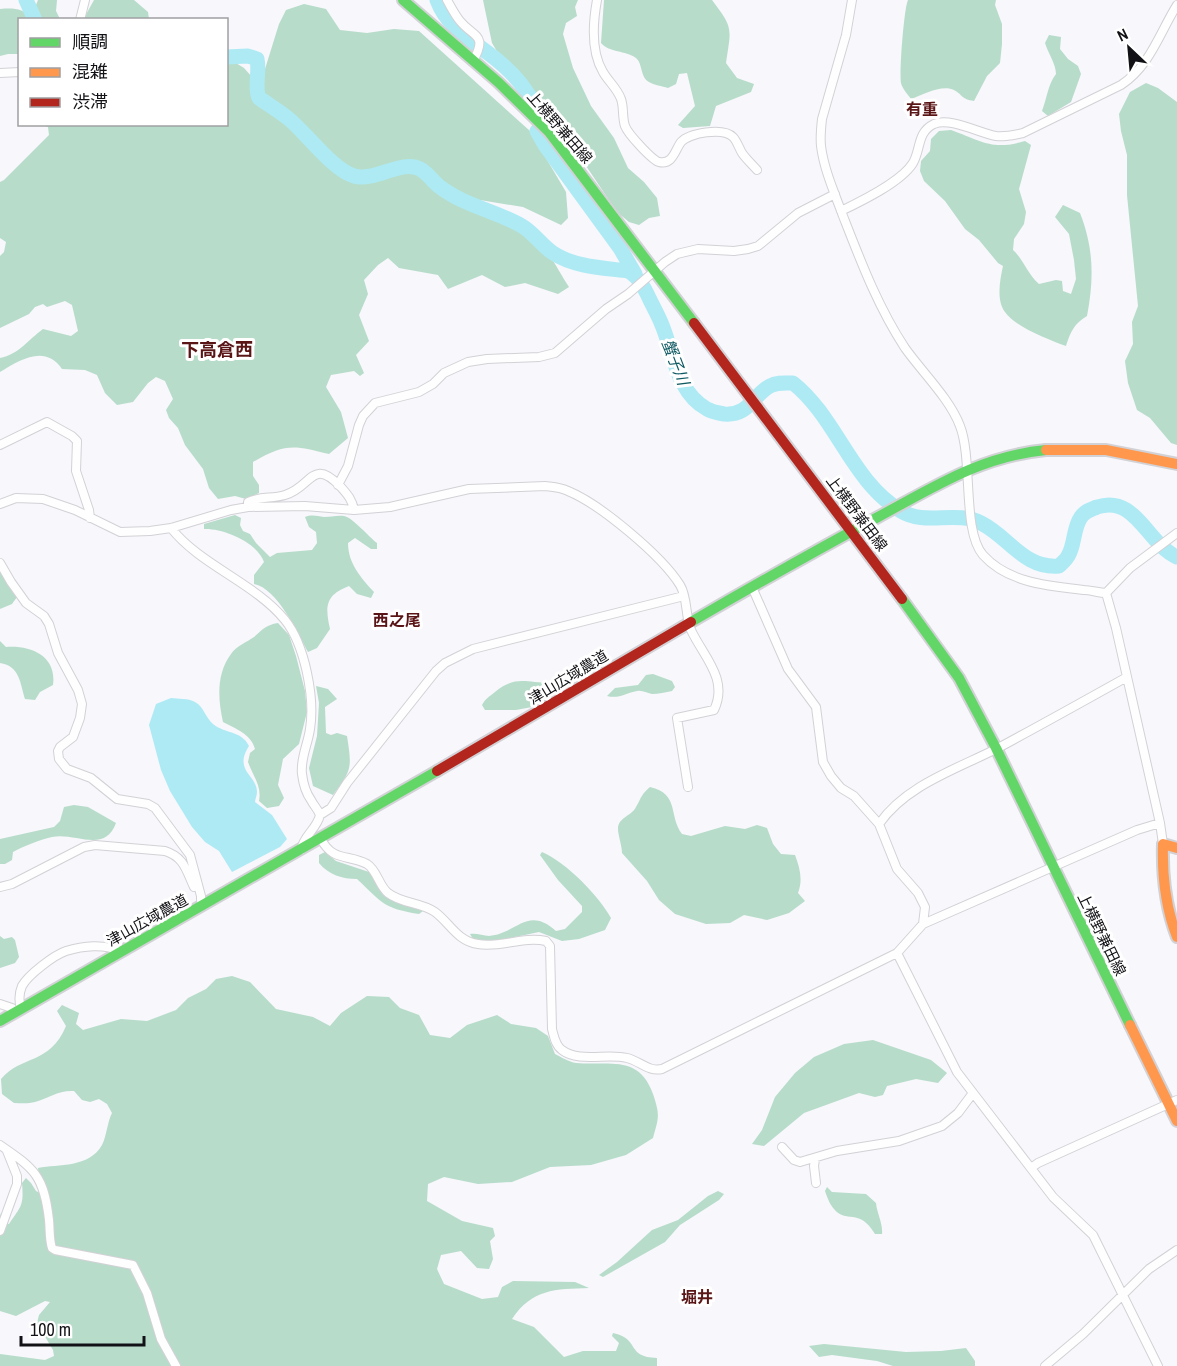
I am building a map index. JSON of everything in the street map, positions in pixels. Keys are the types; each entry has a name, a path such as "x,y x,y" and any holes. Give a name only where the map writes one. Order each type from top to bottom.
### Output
{"main road":[{"name":"上横野兼田線","path":"403,0 475,58 549,132 754,400 941,651 959,678 996,748 1173,1102 1177,1121"},
{"name":"津山広域農道","path":"0,1021 202,903 414,786 752,587 851,531 967,470 989,461 1024,453 1071,448 1124,452 1177,464"},
{"path":"1177,848 1163,844 1161,874 1163,899 1177,937"}],"street":[{"path":"80,18 85,0"},
{"path":"447,0 461,22 478,34 475,58"},
{"path":"597,0 593,26 598,59 602,71 619,94 625,127 634,138 656,161 664,162 672,158 681,142 687,138 700,134 724,132 732,136 741,152 757,170"},
{"path":"852,0 846,35 821,126 824,161 842,212 884,314 952,411 964,435 974,538 980,551 1003,570 1040,585 1106,593"},
{"path":"842,212 909,168 915,160 923,133 934,124 947,122 985,134 1012,136 1121,85 1144,66 1177,5"},
{"path":"0,73 18,72"},
{"path":"338,484 348,466 363,416 375,403 419,393 444,373 468,362 539,357 555,353 606,309 677,254 698,249 734,251 758,246 798,213 835,194"},
{"path":"0,445 47,422 72,436 78,446 76,471 90,518"},
{"path":"248,507 248,502 258,497 294,492 316,474 322,473 328,474 352,500 354,510"},
{"path":"0,504 16,498 43,499 120,532 171,528 248,507 305,506 354,510 390,507 469,489 517,486 558,487 570,491 619,525 660,561 681,587 689,623 716,673 718,694 714,710 677,718 688,787"},
{"path":"171,528 186,544 273,608 292,630 306,671 312,716 302,774 311,801 320,815"},
{"path":"1106,593 1154,549 1176,536"},
{"path":"0,563 10,582 26,603 44,616 49,624 58,653 78,690 81,704 80,718 73,737 58,751 62,764 67,769 91,778 117,800 148,804 155,808 190,855 202,903"},
{"path":"752,587 788,669 816,707 823,762 841,788 854,796 879,824 897,869 922,899 925,907 923,924"},
{"path":"1106,593 1161,823 1163,844"},
{"path":"301,850 302,842 319,820 320,815 331,808 358,768 445,663 472,649 684,596"},
{"path":"879,824 898,804 923,785 1127,677"},
{"path":"321,839 325,848 332,853 368,865 383,888 396,898 433,910 466,941 479,945 526,940 546,941 549,946 552,1029 555,1041 561,1050 572,1055 629,1058 652,1070 662,1069 897,953 923,924 1137,830 1161,823"},
{"path":"0,887 12,884 84,848 104,845 175,854 181,860 202,903"},
{"path":"0,1004 18,1011 23,985 36,971 66,951 107,946 121,952"},
{"path":"897,953 947,1054 973,1094 1064,1209 1093,1235 1158,1366"},
{"path":"782,1147 794,1160 800,1161 815,1159 846,1149 889,1144 933,1130 958,1113 973,1094"},
{"path":"1031,1168 1173,1102"},
{"path":"0,1231 17,1184 17,1176 4,1148"},
{"path":"4,1148 29,1165 40,1180 47,1205 50,1243 55,1250 133,1265 147,1293 161,1339 176,1366"},
{"path":"815,1159 816,1183"},
{"path":"1045,1366 1083,1334 1121,1294 1149,1269 1177,1250"}],"green space":[{"path":"38,0 57,0 56,11 60,18 40,18 34,10"},
{"path":"94,0 134,0 148,12 149,18 84,18"},
{"path":"483,0 578,0 575,7 577,16 566,23 563,34 573,68 591,106 614,138 628,168 657,198 660,216 649,218 639,225 629,222 617,212 574,148 547,117 519,73 498,53 492,43"},
{"path":"604,0 712,0 729,29 726,63 737,78 754,84 751,92 716,106 710,126 683,128 678,125 695,106 687,73 679,74 676,84 668,88 653,84 644,77 636,58 601,43"},
{"path":"908,0 996,0 995,5 1002,24 1000,63 987,76 974,101 964,98 949,88 932,91 911,99 904,89 901,83 901,67"},
{"path":"304,4 326,9 340,30 367,33 394,29 419,31 530,131 566,192 568,218 561,225 523,207 480,200 473,211 514,228 541,247 549,255 569,287 558,294 525,283 505,287 482,275 448,289 438,275 399,268 388,258 364,280 368,294 359,315 369,341 356,355 364,373 360,376 354,371 331,375 326,387 341,412 348,438 329,454 298,448 273,451 253,462 253,476 259,485 259,493 246,499 235,496 218,499 209,488 203,469 185,445 178,428 169,418 166,410 173,399 165,381 156,377 148,383 133,402 117,405 105,393 97,375 85,370 62,369 48,357 24,359 0,372 0,358 18,350 43,329 71,336 78,331 72,305 65,301 47,307 43,304 35,307 29,314 0,328 0,256 4,252 6,242 0,238 0,182 49,135 48,127 45,126 228,126 228,61 231,60 244,68 252,77 265,69 279,24 286,10"},
{"path":"0,9 18,10 25,13 31,18 18,18 18,54 0,56"},
{"path":"1049,35 1061,37 1060,49 1078,66 1081,74 1071,102 1048,116 1042,111 1049,87 1056,74 1045,43"},
{"path":"1146,83 1158,88 1177,102 1177,445 1171,443 1150,418 1137,410 1128,383 1125,361 1133,344 1132,322 1138,306 1127,195 1127,155 1119,114 1130,92"},
{"path":"951,130 995,145 1025,141 1031,145 1019,189 1026,212 1024,224 1014,239 1013,250 1039,284 1062,281 1063,291 1071,294 1076,279 1069,234 1055,217 1063,205 1080,213 1090,252 1091,289 1087,316 1074,328 1066,346 1024,328 1010,318 1000,302 1003,266 979,240 965,229 945,201 924,181 920,171 921,161 930,151 931,139 939,131"},
{"path":"235,515 241,518 240,525 243,531 250,534 270,557 277,553 312,550 317,543 316,532 309,527 305,517 312,515 347,517 377,543 377,549 371,549 355,538 348,543 353,564 374,592 371,598 357,594 349,586 335,593 327,608 330,629 317,648 308,652 279,602 263,587 254,584 254,575 264,562 260,555 254,548 238,538 220,531 204,529 204,524"},
{"path":"0,569 17,597 12,604 0,609"},
{"path":"278,623 289,635 296,656 305,691 307,712 299,744 283,759 278,785 284,798 279,806 267,808 259,801 258,786 248,762 250,753 255,749 250,739 242,732 223,722 219,687 226,662 233,651 265,628"},
{"path":"0,641 6,647 24,648 40,654 51,667 53,685 40,692 35,700 25,699 15,671 0,663"},
{"path":"653,674 672,681 675,687 672,691 657,694 639,691 619,696 607,696 615,688 638,685 646,675"},
{"path":"586,675 532,707 516,710 485,710 482,705 489,696 509,683 521,681 554,683"},
{"path":"316,686 328,689 337,699 325,707 326,733 347,736 350,755 347,774 333,795 313,786 309,768 317,736 319,703"},
{"path":"650,787 659,790 670,800 675,820 682,834 691,836 725,826 745,829 757,825 767,828 773,844 781,854 795,855 800,874 798,893 805,901 789,913 767,920 744,915 730,923 706,924 675,914 659,900 647,881 622,853 618,831 620,822 634,810"},
{"path":"74,805 88,807 116,823 111,832 105,838 97,840 61,836 47,838 13,852 12,860 0,864 0,839 54,827 60,821 64,807"},
{"path":"325,852 336,861 369,872 387,897 399,903 420,907 423,911 419,914 390,907 357,879 331,873 319,863 319,855"},
{"path":"542,852 562,864 581,880 598,900 611,918 605,930 579,939 562,941 539,932 501,940 481,942 473,939 470,934 489,936 499,934 529,921 546,924 556,931 565,929 582,912 582,906 558,880 540,855"},
{"path":"0,936 4,939 12,937 15,940 19,957 15,963 0,968"},
{"path":"232,976 250,982 276,1009 313,1017 330,1026 341,1013 367,996 389,997 400,1008 419,1015 430,1035 450,1038 467,1025 497,1015 511,1024 536,1028 548,1036 555,1054 568,1061 622,1065 631,1067 640,1073 653,1094 658,1112 657,1120 653,1138 626,1155 591,1165 550,1167 512,1182 478,1184 444,1177 428,1184 427,1201 462,1221 493,1228 495,1236 490,1241 493,1259 489,1269 477,1268 461,1251 441,1255 437,1269 444,1284 482,1299 498,1297 502,1287 513,1281 575,1282 589,1288 555,1290 536,1296 512,1319 534,1327 564,1357 583,1351 616,1351 619,1343 612,1336 613,1333 627,1339 641,1355 657,1358 657,1366 0,1366 0,1354 45,1360 54,1356 53,1350 37,1323 39,1315 50,1302 45,1301 16,1316 0,1311 0,1213 3,1223 9,1224 21,1205 22,1183 26,1178 36,1191 42,1194 45,1188 38,1168 73,1164 89,1158 96,1152 104,1141 112,1113 107,1104 99,1099 90,1102 82,1100 74,1091 58,1093 32,1103 14,1103 2,1094 1,1079 9,1071 44,1054 52,1047 66,1026 57,1011 62,1005 79,1013 76,1024 83,1030 121,1019 147,1021 176,1010 188,998 206,989 216,979"},
{"path":"873,1040 931,1060 947,1073 938,1083 916,1079 887,1086 883,1095 875,1097 859,1093 804,1113 764,1146 752,1144 762,1130 775,1097 795,1073 814,1057 844,1044"},
{"path":"827,1187 832,1192 866,1194 876,1203 882,1234 875,1234 864,1221 858,1218 839,1213 829,1201 825,1191"},
{"path":"718,1191 724,1194 719,1200 680,1225 665,1242 603,1277 599,1275 652,1230 678,1220 708,1196"},
{"path":"824,1344 906,1352 966,1348 975,1361 975,1366 893,1366 877,1361 832,1355 819,1357 809,1346"}],"water":[{"path":"171,698 195,702 213,724 246,741 249,746 245,754 244,767 256,786 255,802 272,815 287,839 280,847 232,872 219,851 205,842 192,827 170,791 161,770 149,725 156,704"}],"waterway":[{"name":"蟹子川","path":"26,0 34,18"},
{"path":"437,0 452,24 508,70 534,105"},
{"name":"蟹子川","path":"228,57 248,56 257,59 259,98 289,119 337,167 346,172 362,177 397,168 420,169 450,194 522,226 561,258 599,268 628,271 644,288 666,336 683,383 697,402 709,410 724,414 739,412 770,386 778,383 793,383 821,414 869,483 901,511 920,517 971,519 991,529 1017,551 1036,563 1059,566 1070,552 1078,521 1083,515 1097,507 1110,505 1132,514 1157,542 1177,557"},
{"path":"537,131 620,248 635,274"}],"traffic: fast":[{"path":"403,0 498,82 549,132 694,323"},
{"path":"691,622 831,543 959,475 1000,459 1046,450"},
{"path":"902,599 959,678 996,748 1130,1025"},
{"path":"0,1021 437,771"}],"traffic: slow":[{"path":"1046,450 1106,450 1177,464"},
{"path":"1177,848 1163,844 1165,891 1177,937"},
{"path":"1130,1025 1177,1121"}],"traffic: jam":[{"path":"694,323 902,599"},
{"path":"437,771 691,622"}],"district":[{"name":"有重","path":"922,109"},
{"name":"下高倉西","path":"217,349"},
{"name":"西之尾","path":"397,620"},
{"name":"堀井","path":"697,1297"}]}
